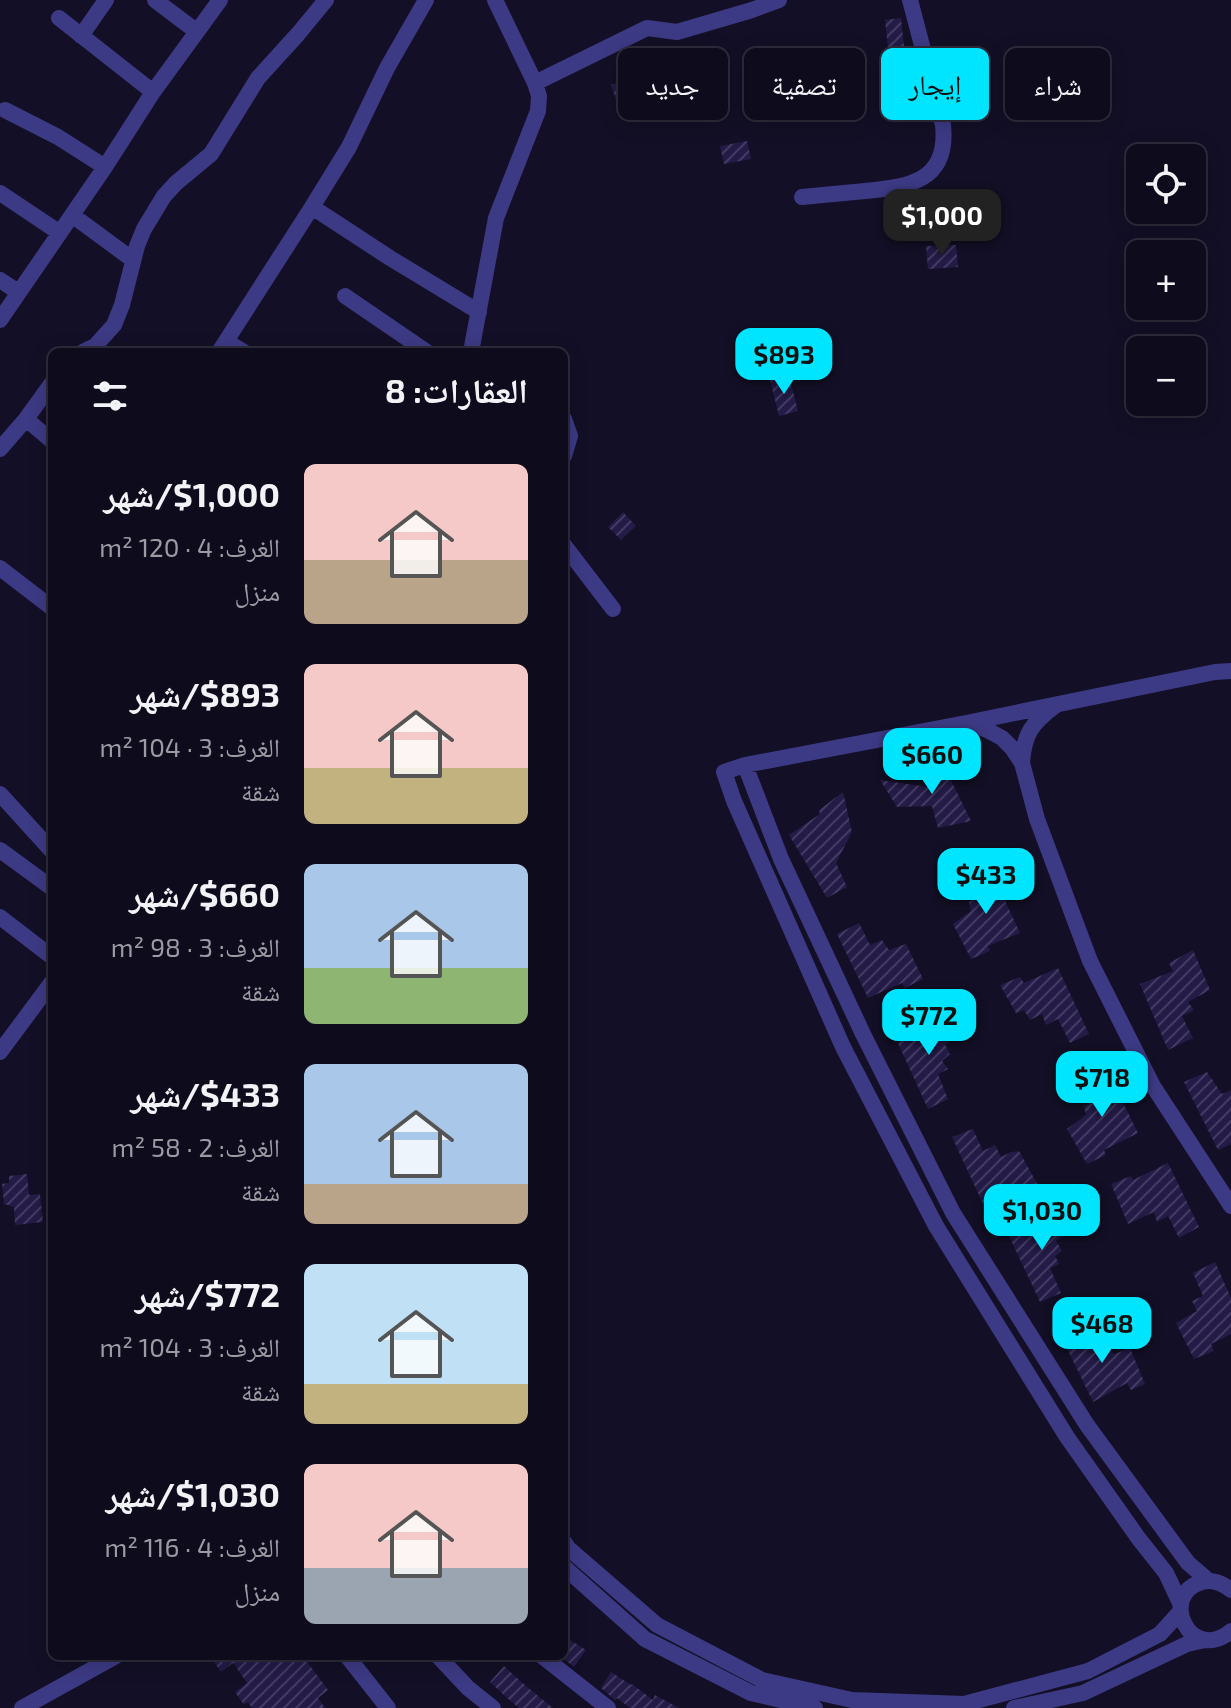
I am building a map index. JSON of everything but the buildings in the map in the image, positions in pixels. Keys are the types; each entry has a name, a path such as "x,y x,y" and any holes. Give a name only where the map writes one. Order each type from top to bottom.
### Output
{"street":[{"path":"81,36 106,0"},
{"path":"155,0 196,31"},
{"path":"0,320 153,92 220,0"},
{"path":"91,348 114,325 144,229 164,196 211,154 258,78 326,0"},
{"path":"222,346 349,147 387,68 426,0"},
{"path":"473,348 496,218 538,111 539,96 495,0"},
{"path":"535,83 647,28 677,32 751,5 779,0"},
{"path":"802,197 908,185 925,176 938,160 944,143 943,125 910,0"},
{"path":"59,18 153,92"},
{"path":"5,110 58,137 105,167"},
{"path":"0,193 60,233"},
{"path":"312,207 479,312"},
{"path":"72,215 133,260"},
{"path":"0,280 18,292"},
{"path":"345,296 421,348"},
{"path":"0,449 48,389"},
{"path":"26,419 48,438"},
{"path":"568,550 613,609"},
{"path":"0,568 48,605"},
{"path":"1231,671 1061,702 745,765 724,772 843,1047 936,1226 1067,1437 1166,1573 1181,1609 1181,1619 1188,1630 1231,1653"},
{"path":"1061,702 1029,729 1023,744 1022,763 1037,819 1090,961 1153,1086 1231,1206"},
{"path":"966,723 1002,738 1022,763"},
{"path":"745,765 794,885 863,1034 953,1213 1087,1425 1188,1563 1218,1579 1231,1590"},
{"path":"0,794 48,847"},
{"path":"0,850 48,885"},
{"path":"0,917 48,954"},
{"path":"0,1052 48,987"},
{"path":"568,1548 657,1625 762,1680 852,1700 964,1704 1088,1671 1160,1634 1181,1609 1190,1588 1218,1579"},
{"path":"568,1571 645,1639 751,1693 811,1707"},
{"path":"1014,1708 1083,1693 1187,1644 1224,1637 1231,1631"},
{"path":"22,1708 109,1660"},
{"path":"350,1660 388,1708"},
{"path":"442,1660 468,1688 493,1708"},
{"path":"547,1660 608,1708"}]}
